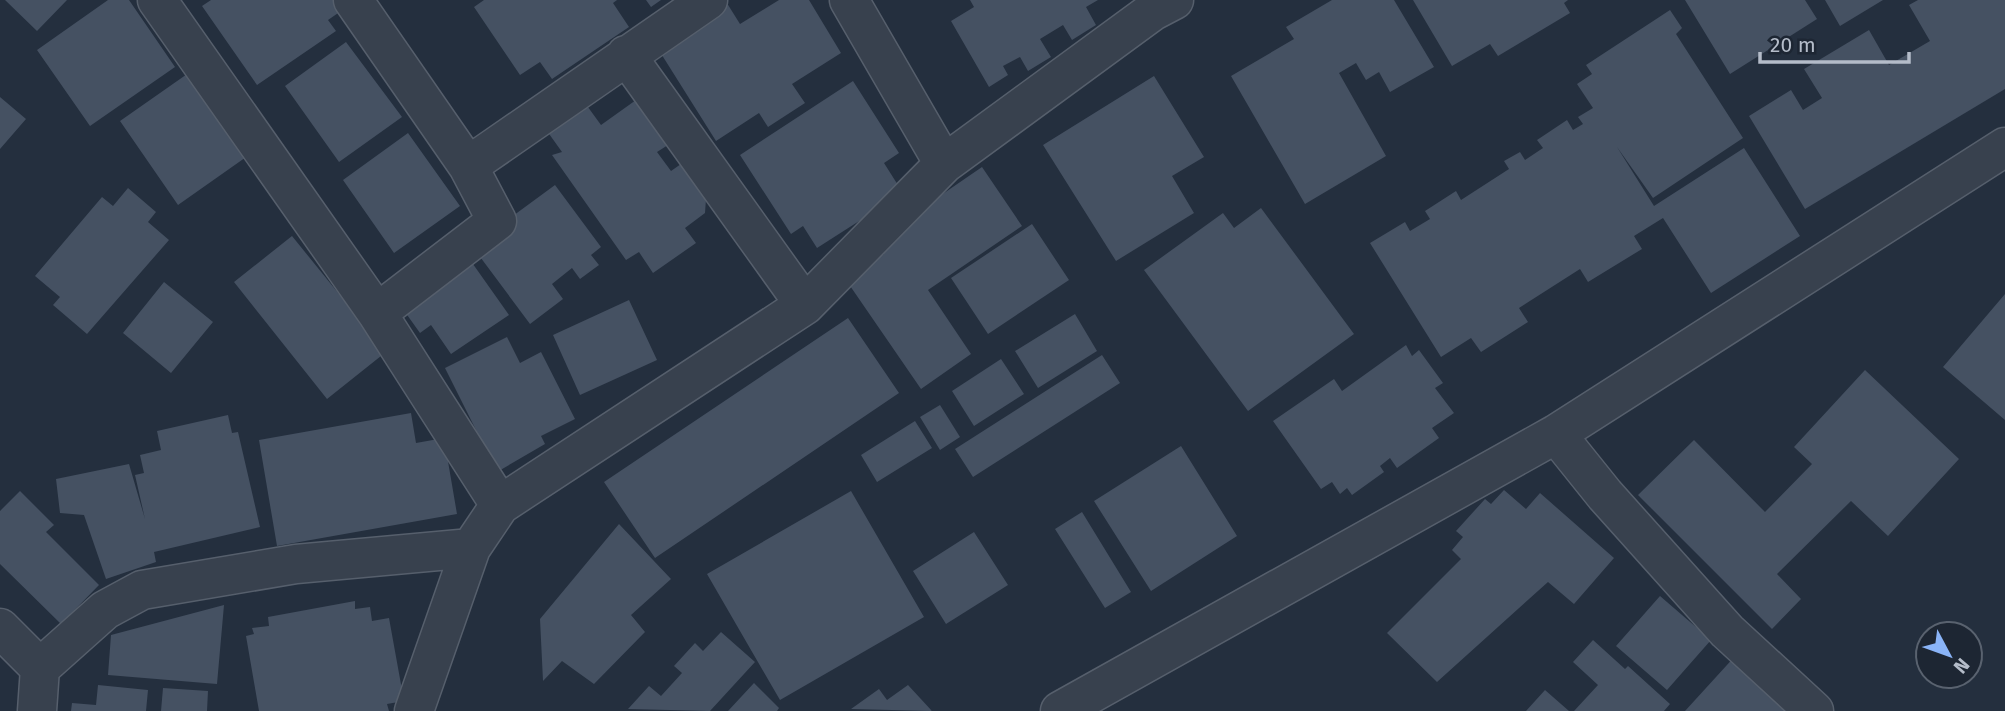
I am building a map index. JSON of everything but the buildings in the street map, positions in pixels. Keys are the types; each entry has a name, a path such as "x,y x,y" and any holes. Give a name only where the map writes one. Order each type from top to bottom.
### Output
{"street":[{"path":"157,0 377,313 500,505"},
{"path":"353,0 468,166 497,221 377,313"},
{"path":"468,166 708,0"},
{"path":"849,0 944,164"},
{"path":"414,711 471,548 500,505 806,305 944,164 1158,4"},
{"path":"626,55 806,305"},
{"path":"1067,709 1556,435 2005,146"},
{"path":"1556,435 1605,495 1727,631 1814,711"},
{"path":"37,711 40,667 105,610 142,590 296,564 471,548"},
{"path":"0,628 40,667"}]}
